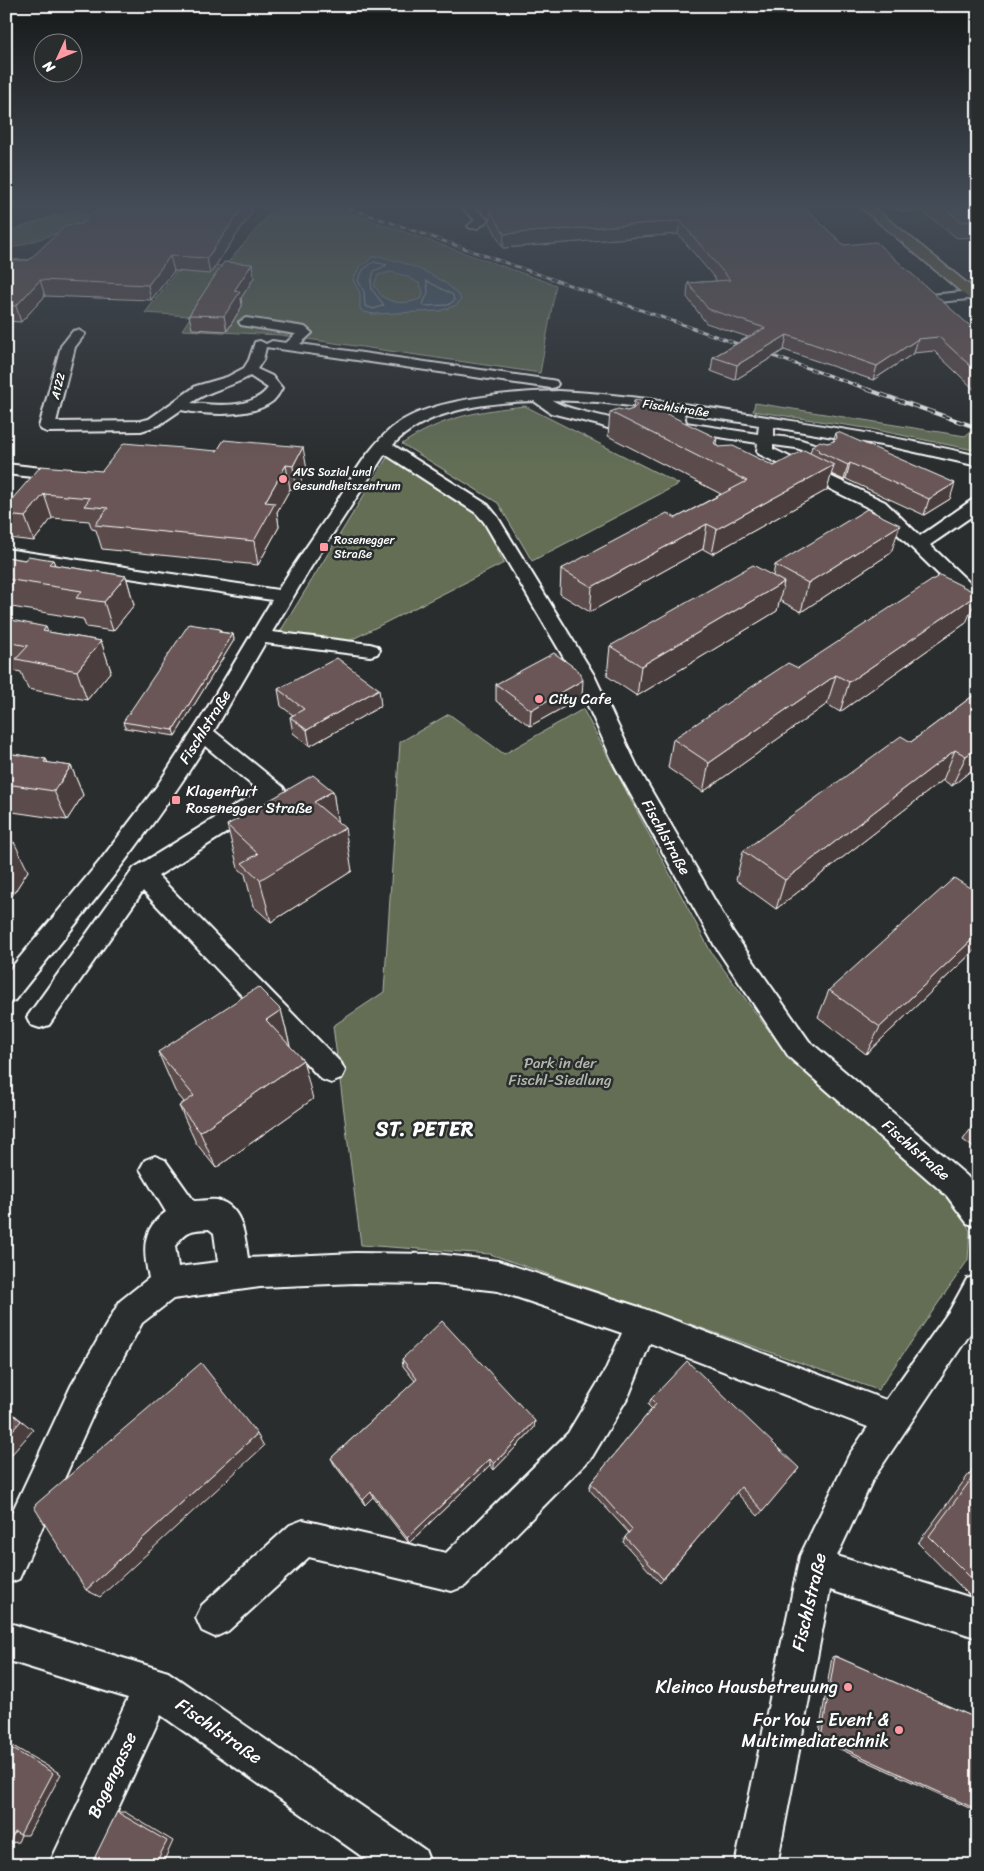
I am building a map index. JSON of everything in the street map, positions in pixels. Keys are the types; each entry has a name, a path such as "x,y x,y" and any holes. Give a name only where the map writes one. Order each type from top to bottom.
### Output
{"street":[{"path":"923,293 942,311"},
{"path":"930,299 976,297"},
{"path":"246,322 300,330 305,333 289,347"},
{"name":"A122","path":"69,409 64,427 48,427 68,346 78,334"},
{"path":"64,427 148,425 201,389 232,380 249,371 266,345 568,387 599,398"},
{"path":"427,366 471,382 496,399"},
{"path":"178,405 195,409 240,408 265,400 273,394 275,388 271,382 263,376 249,371"},
{"path":"536,396 556,410 621,431"},
{"name":"Fischlstraße","path":"6,993 110,864 161,795 202,733 284,596 384,446 396,432 415,420 458,406 496,399 536,396 599,398 866,437 978,461"},
{"path":"675,408 679,427 760,449 879,506 978,602"},
{"path":"760,449 767,422"},
{"name":"Fischlstraße","path":"384,446 482,509 491,520 584,675 626,766 724,939 799,1049 957,1186 978,1213"},
{"path":"760,449 800,450 821,454"},
{"path":"6,469 88,478"},
{"path":"918,545 978,504"},
{"path":"6,554 284,596"},
{"path":"260,637 370,650"},
{"path":"40,1017 142,874 275,792 202,733"},
{"path":"142,874 331,1070"},
{"path":"155,1169 186,1216"},
{"path":"166,1284 160,1259 160,1241 173,1225 186,1216 216,1214 228,1227 236,1274"},
{"path":"6,1566 83,1398 131,1312 166,1284 236,1274 373,1268 436,1269 498,1276 642,1324 893,1420"},
{"name":"Fischlstraße","path":"756,1865 818,1556 861,1467 976,1297"},
{"path":"215,1618 303,1538 452,1573 580,1445 617,1383 642,1324"},
{"path":"814,1571 830,1572 978,1619"},
{"name":"Fischlstraße","path":"6,1641 154,1686 410,1865"},
{"name":"Bogengasse","path":"70,1865 154,1686"}],"green space":[{"path":"160,293 554,293 540,373 280,335 182,330 191,316 145,313"},
{"path":"755,403 965,436 971,431 978,434 978,451 872,429 753,411"},
{"path":"525,406 679,484 532,561 498,503 402,444 431,427 446,421 476,413"},
{"path":"388,456 478,511 504,563 347,642 278,635"},
{"name":"Park in der Fischl-Siedlung","path":"583,709 711,952 789,1058 953,1198 970,1231 968,1260 878,1390 490,1254 361,1245 333,1026 384,992 400,742 449,714 504,754"}],"water":[{"path":"360,293 380,293 394,302 413,301 422,298 423,293 457,293 461,299 457,305 440,311 374,314 360,309"}],"building":[{"path":"6,293 28,293 16,306 6,305"},
{"path":"203,293 239,293 224,316 189,315"},
{"path":"696,293 934,293 978,333 978,373 939,337 918,339 877,366 787,335 737,365 713,357 765,328 708,309"},
{"path":"638,400 717,438 714,443 718,447 733,446 774,466 804,450 834,465 717,529 707,524 592,587 561,569 667,513 676,518 747,481 610,412 618,409 627,411 633,409 637,405 634,401"},
{"path":"838,432 955,483 929,499 850,463 848,465 818,451 820,450 812,446 820,441 827,443 834,441 837,438 836,433"},
{"path":"224,440 303,447 293,466 286,465 265,502 275,503 254,541 95,525 108,508 84,506 90,498 44,494 25,517 6,515 6,506 41,466 102,471 124,443 217,451"},
{"path":"867,509 900,525 808,583 775,565"},
{"path":"28,556 53,560 49,564 126,576 104,602 76,598 82,591 6,579 6,557 25,560"},
{"path":"753,565 784,582 641,666 610,646"},
{"path":"940,575 978,594 849,682 836,675 709,763 673,739 788,663 798,668"},
{"path":"6,619 46,627 43,631 101,641 77,671 16,659 28,646 6,642"},
{"path":"189,624 220,629 219,632 233,634 173,730 123,722"},
{"path":"554,653 578,670 583,680 531,710 496,684"},
{"path":"337,658 379,689 307,730 290,717 304,709 278,689"},
{"path":"978,692 978,747 966,756 955,750 785,880 743,851 901,736 911,742"},
{"path":"6,753 46,759 44,762 71,766 54,791 6,784"},
{"path":"313,775 333,791 314,802 345,828 260,880 242,863 258,854 227,825"},
{"path":"6,841 14,842 6,853"},
{"path":"954,878 970,888 978,880 978,934 880,1027 829,990"},
{"path":"258,987 281,1010 266,1020 303,1060 200,1132 179,1106 194,1096 158,1052"},
{"path":"442,1321 535,1421 494,1464 490,1459 407,1538 371,1492 363,1500 331,1458 417,1379 402,1359"},
{"path":"687,1361 799,1468 763,1511 741,1487 663,1579 625,1537 632,1529 591,1483 656,1404 651,1399"},
{"path":"201,1363 257,1434 86,1590 34,1507"},
{"path":"6,1408 21,1421 6,1438"},
{"path":"978,1470 978,1585 929,1536"},
{"name":"For You - Event & Multimediatechnik","path":"835,1656 978,1719 978,1810 821,1738"},
{"path":"6,1745 53,1773 20,1835 15,1832 9,1843 6,1841"},
{"path":"117,1812 167,1841 155,1865 91,1865"}],"railway":[{"path":"593,293 870,390"},
{"path":"866,389 978,428"}],"place":[{"name":"AVS Sozial und Gesundheitszentrum","path":"283,479"},
{"name":"Rosenegger Straße","path":"324,547"},
{"name":"City Cafe","path":"539,699"},
{"name":"Klagenfurt Rosenegger Straße","path":"176,800"},
{"name":"Kleinco Hausbetreuung","path":"848,1687"},
{"name":"For You - Event & Multimediatechnik","path":"899,1730"}],"district":[{"name":"ST. PETER","path":"425,1129"}]}
